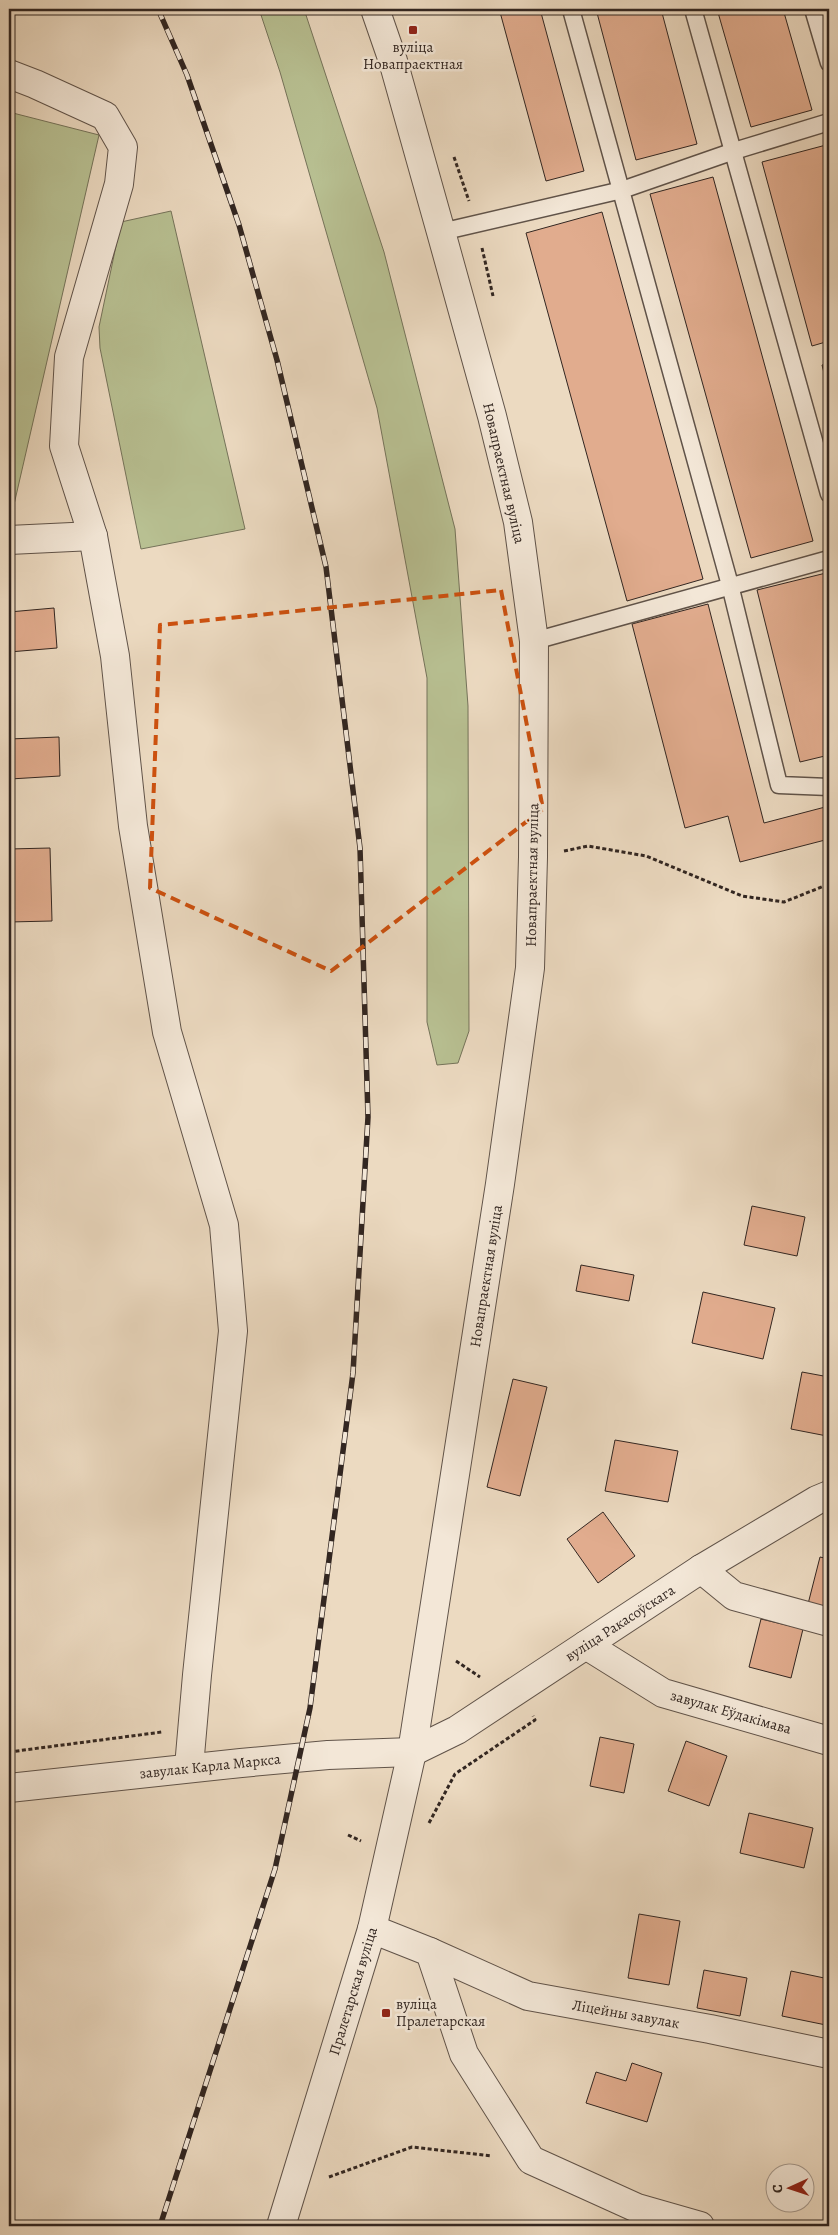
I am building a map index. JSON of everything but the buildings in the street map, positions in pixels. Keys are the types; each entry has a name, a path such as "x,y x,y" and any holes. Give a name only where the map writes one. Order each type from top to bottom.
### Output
{"street":[{"name":"Новапраектная вуліца","path":"375,9 393,60 492,416 518,522 534,641 534,857 530,968 500,1184 412,1752"},
{"path":"9,74 105,116 123,147 119,184 69,356 64,446 93,536 115,656 133,826 167,1032 224,1226 233,1331 189,1767"},
{"path":"9,540 93,536"},
{"name":"вуліца Ракасоўскага","path":"412,1752 458,1730 701,1569 817,1500 829,1495"},
{"path":"701,1569 734,1596 829,1622"},
{"name":"завулак Еўдакімава","path":"586,1645 663,1693 829,1741"},
{"name":"завулак Карла Маркса","path":"9,1788 189,1767 328,1755 412,1752"},
{"name":"Пралетарская вуліца","path":"281,2226 372,1929 412,1752"},
{"path":"372,1929 430,1952 464,2054 530,2160 637,2208 700,2226"},
{"name":"Ліцейны завулак","path":"430,1952 528,1996 710,2029 829,2054"}],"lane":[{"path":"693,9 829,494"},
{"path":"813,9 829,63"},
{"path":"572,13 730,585 779,785 829,787"},
{"path":"441,232 622,190 734,151 829,122"},
{"path":"534,641 829,559"}],"path":[{"path":"534,857 588,846 646,856 742,896 784,902 829,884"},
{"path":"9,1752 193,1728"},
{"path":"293,2190 412,2147 530,2160"}],"highlighted area":[{"path":"501,590 543,809 331,971 150,888 160,625"}],"green space":[{"path":"259,9 304,9 384,252 455,529 468,706 469,1031 458,1063 437,1065 427,1022 427,678 377,408 280,72"},
{"path":"9,112 99,135 10,522 9,522"},
{"path":"171,211 245,529 141,549 100,348 99,327 121,222"}],"railway":[{"path":"158,9 187,75 239,225 277,360 326,567 360,848 368,1117 353,1373 310,1708 275,1869 160,2226"}],"place":[{"name":"вуліца Новапраектная","path":"413,30"},
{"name":"вуліца Пралетарская","path":"386,2013"}]}
